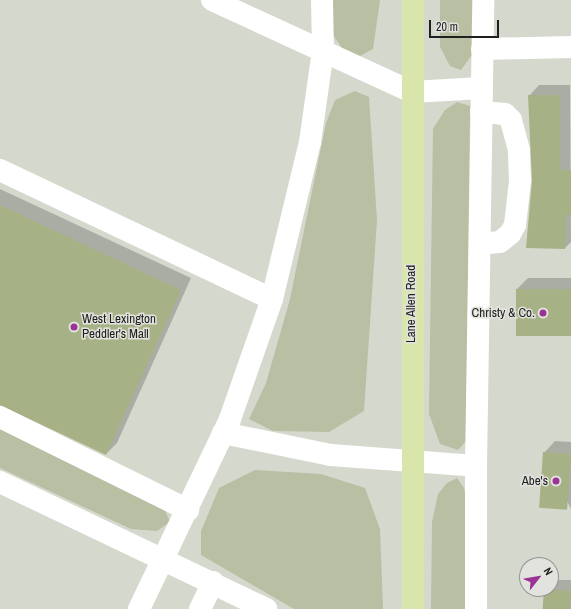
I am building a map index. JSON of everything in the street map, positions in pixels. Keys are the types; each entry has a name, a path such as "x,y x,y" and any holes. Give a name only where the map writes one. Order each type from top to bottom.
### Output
{"main road":[{"name":"Lane Allen Road","path":"413,0 413,609"}],"lane":[{"path":"212,0 412,92 481,88"},
{"path":"139,609 165,559 223,433 272,299 310,142 323,51 322,0"},
{"path":"476,609 476,466 483,0"},
{"path":"482,49 571,47"},
{"path":"480,244 500,242 510,234 515,225 520,181 519,150 511,120 505,114 481,112"},
{"path":"0,170 272,299"},
{"path":"0,417 188,510"},
{"path":"223,433 331,455 412,463 476,466"},
{"path":"0,482 165,559 266,609"},
{"path":"200,609 213,582"}],"shaded area":[{"path":"0,0 571,0 571,609 0,609"}],"green space":[{"path":"332,0 380,0 373,49 360,56 346,54 333,35"},
{"path":"440,0 473,0 472,55 461,70 450,66 440,47"},
{"path":"355,91 369,97 377,220 364,411 329,432 273,431 249,419 266,383 290,299 326,123 335,100"},
{"path":"457,102 470,106 466,441 458,450 440,444 429,414 433,129 445,110"},
{"path":"0,426 164,508 170,522 157,531 131,529 0,468"},
{"path":"255,470 321,474 365,488 380,529 383,609 294,609 201,555 201,531 219,488"},
{"path":"457,478 464,488 466,498 466,609 431,609 432,522 438,494 447,483"}],"building":[{"path":"528,95 560,95 560,170 571,170 571,215 566,215 565,249 526,248 532,181"},
{"path":"0,205 181,290 106,455 0,405"},
{"name":"Christy & Co.","path":"516,289 571,289 571,336 516,336"},
{"name":"Abe's","path":"543,452 571,454 567,510 539,508"},
{"path":"559,590 571,591 570,609 543,609 543,597 559,597"}],"place":[{"name":"Christy & Co.","path":"543,313"},
{"name":"West Lexington Peddler's Mall","path":"74,327"},
{"name":"Abe's","path":"556,481"}]}
